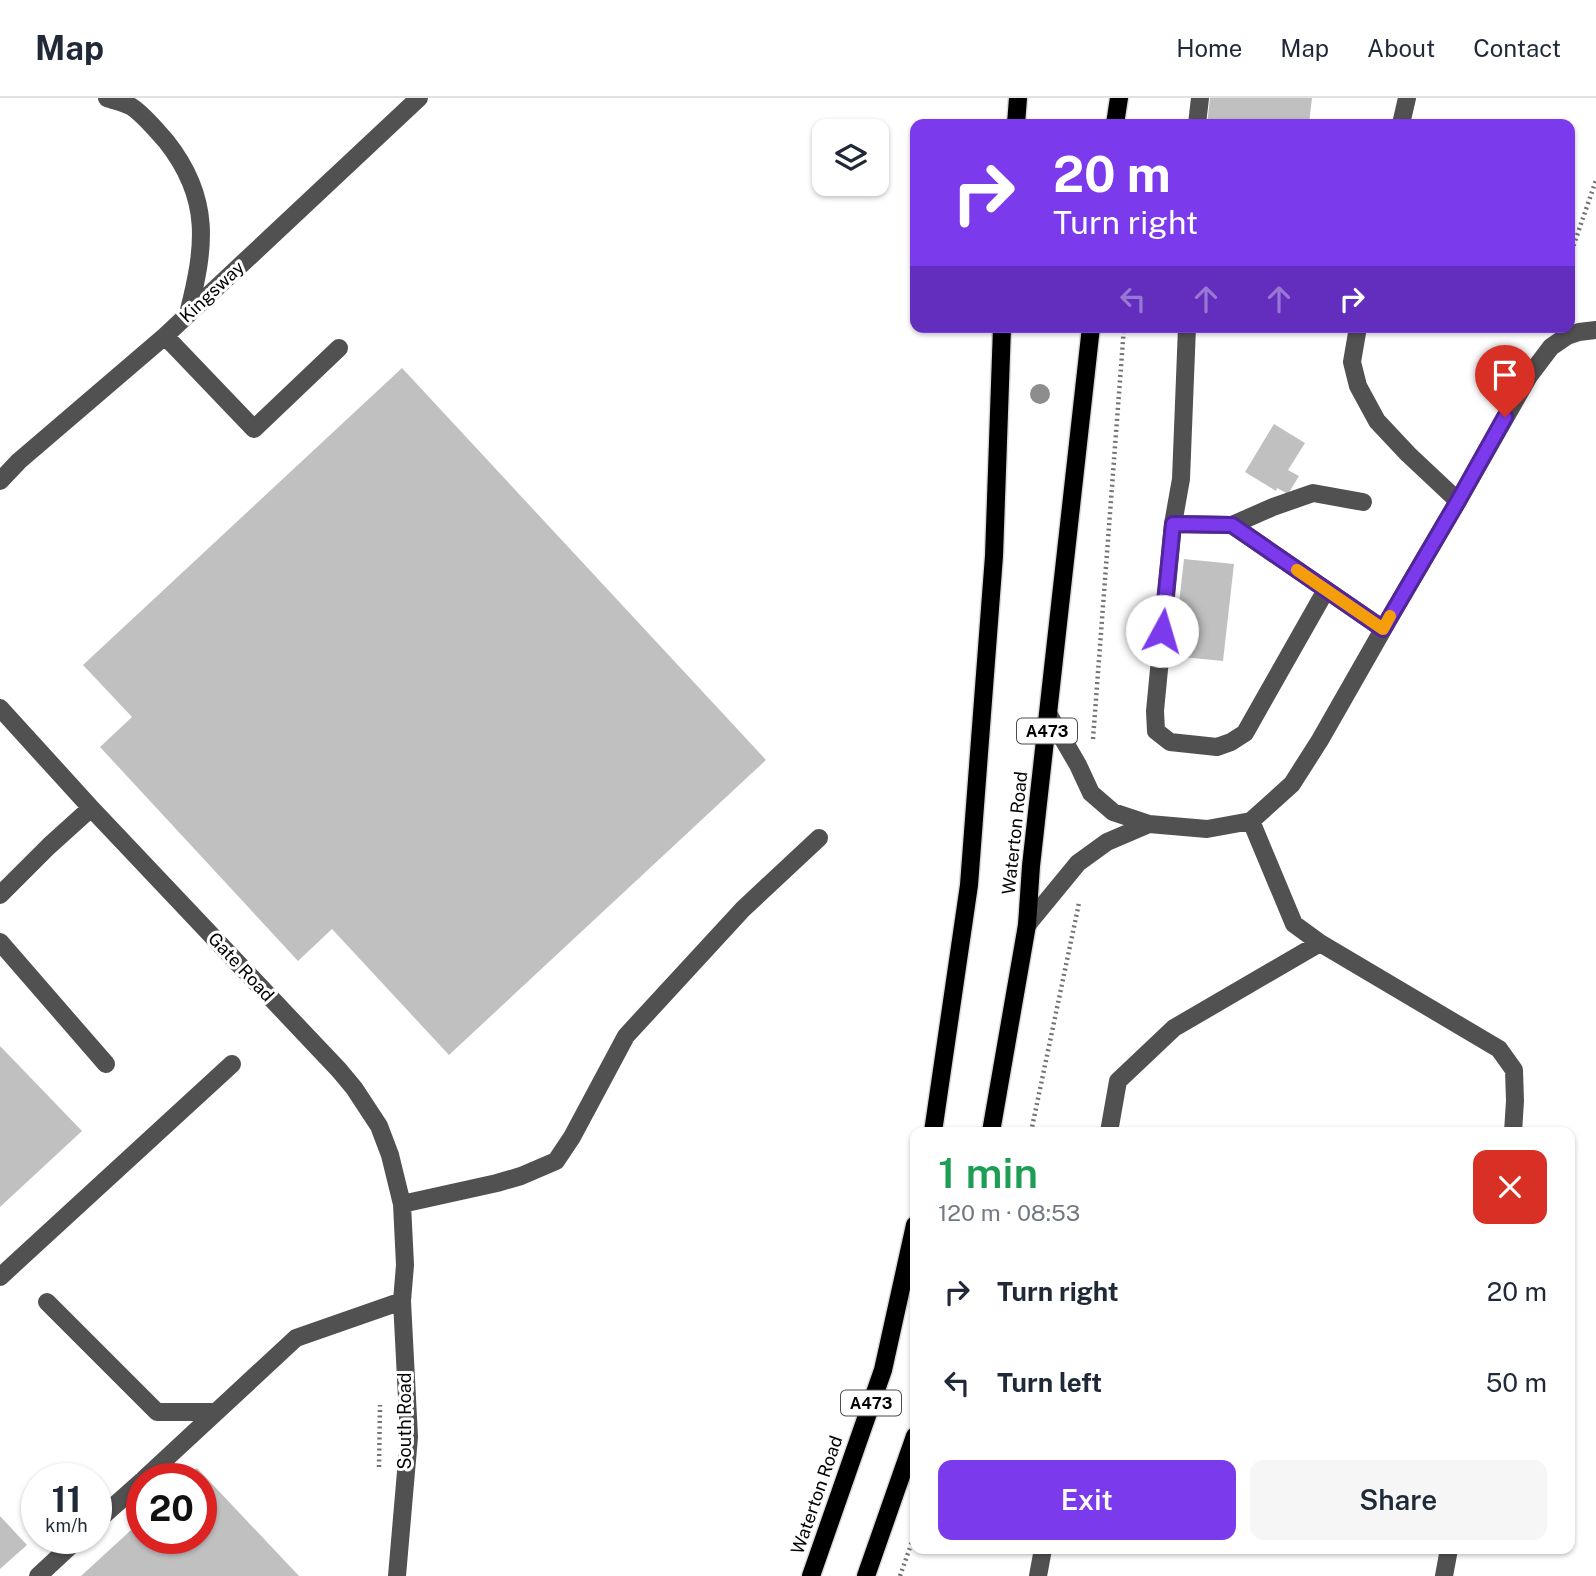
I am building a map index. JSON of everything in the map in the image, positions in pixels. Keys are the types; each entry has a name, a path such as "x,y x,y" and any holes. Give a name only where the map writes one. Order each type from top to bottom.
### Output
{"main road":[{"path":"1016,119 1018,98"},
{"path":"1116,119 1119,98"},
{"path":"934,1127 969,885 994,556 1002,333"},
{"name":"Waterton Road","path":"992,1127 1027,925 1031,866 1090,333"},
{"name":"Waterton Road","path":"811,1576 883,1370 910,1248"},
{"name":"A473","path":"866,1576 910,1450"}],"street":[{"path":"107,98 132,107 158,131 179,157 194,186 201,215 202,242 188,314"},
{"name":"Kingsway","path":"0,481 19,461 165,336 419,98"},
{"path":"1198,119 1200,98"},
{"path":"1402,119 1407,98"},
{"path":"1049,715 1091,793 1113,812 1149,824 1207,829 1251,821 1292,784 1320,740 1529,376 1551,347 1567,336 1596,330"},
{"path":"1187,333 1181,479 1173,524 1154,711 1156,731 1170,742 1216,747 1245,733 1326,590"},
{"path":"1357,333 1352,362 1358,386 1377,421 1458,501"},
{"path":"165,336 254,429 340,348"},
{"path":"1173,524 1232,525 1273,507 1313,494 1363,502"},
{"path":"1232,525 1383,629"},
{"name":"Gate Road","path":"0,708 354,1088 369,1108 390,1154 402,1204 405,1265"},
{"path":"0,895 91,808"},
{"path":"1251,821 1294,924 1320,943 1499,1049 1514,1070 1514,1127"},
{"path":"1027,925 1078,863 1107,842 1149,824"},
{"path":"402,1204 497,1183 556,1161 572,1137 626,1036 743,909 819,838"},
{"path":"0,942 106,1064"},
{"path":"1110,1127 1118,1081 1174,1028 1320,943"},
{"path":"0,1277 232,1064"},
{"name":"South Road","path":"397,1576 409,1437 402,1301 405,1265"},
{"path":"47,1301 157,1412 216,1412"},
{"path":"161,1463 296,1338 402,1301"},
{"path":"112,1508 126,1495"},
{"path":"38,1576 62,1554"},
{"path":"1038,1576 1041,1554"},
{"path":"1444,1576 1447,1554"}],"path":[{"path":"1575,241 1596,180"},
{"path":"1092,744 1124,333"},
{"path":"1032,1127 1080,898"},
{"path":"379,1469 380,1402"},
{"path":"900,1576 910,1547"}],"building":[{"path":"1210,98 1312,98 1310,119 1208,119"},
{"path":"402,368 766,760 449,1055 332,929 298,961 100,747 132,717 83,665"},
{"path":"1274,424 1305,443 1288,470 1299,476 1288,494 1277,488 1276,491 1245,472"},
{"path":"1184,559 1234,564 1223,661 1173,656"},
{"path":"0,1046 82,1131 0,1207"},
{"path":"217,1489 299,1576 81,1576 105,1554 112,1554 112,1548 126,1535 126,1554 217,1554"},
{"path":"0,1516 21,1539 21,1550 0,1569"}],"slow traffic":[{"path":"1297,570 1383,629 1390,616"}],"route":[{"path":"1162,631 1173,524 1232,525 1383,629 1505,417"}]}
